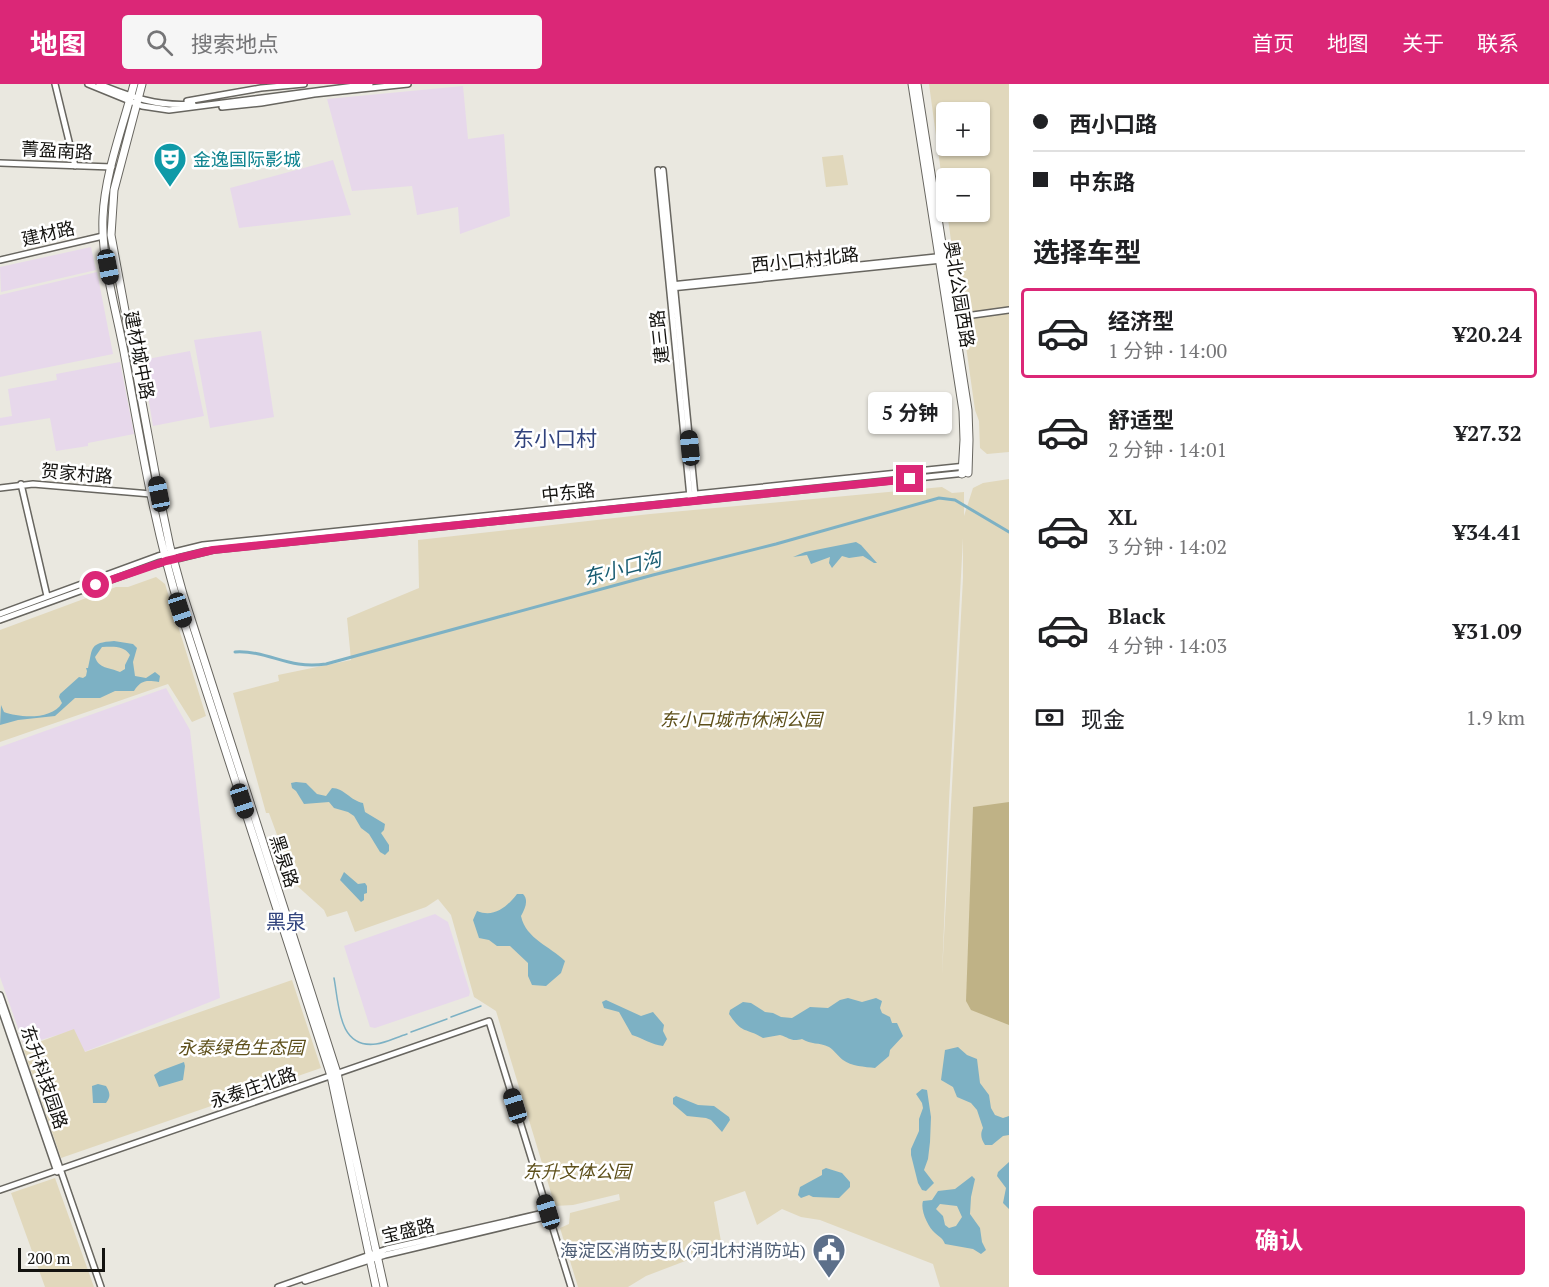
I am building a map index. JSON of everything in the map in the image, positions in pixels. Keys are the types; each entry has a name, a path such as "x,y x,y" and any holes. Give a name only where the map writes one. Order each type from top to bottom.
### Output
{"main road":[{"name":"建材城中路","path":"134,84 134,100 110,217 113,256 151,494 168,556"},
{"name":"建材城中路","path":"127,349 103,236 105,199 112,167 134,100 142,84"},
{"name":"奥北公园西路","path":"912,84 942,259"},
{"name":"奥北公园西路","path":"917,84 963,411 965,470"},
{"name":"建材城中路","path":"129,361 168,556"},
{"name":"黑泉路","path":"168,556 334,1074 384,1287"},
{"name":"黑泉路","path":"334,1074 376,1287"}],"street":[{"path":"55,84 75,166"},
{"path":"80,84 103,87"},
{"path":"88,84 103,87 134,100 188,111 408,84"},
{"path":"158,106 304,84"},
{"path":"158,106 180,109 337,84"},
{"path":"314,88 370,84"},
{"name":"菁盈南路","path":"0,162 112,167"},
{"name":"建三路","path":"660,170 692,498"},
{"name":"建材路","path":"0,260 103,236"},
{"name":"西小口村北路","path":"672,286 942,259"},
{"path":"951,318 1009,310"},
{"name":"中东路","path":"168,556 228,542 965,470"},
{"path":"21,484 47,596"},
{"name":"贺家村路","path":"0,488 21,484 151,494"},
{"path":"0,614 168,556"},
{"path":"0,620 168,556"},
{"name":"东升科技园路","path":"0,995 58,1170"},
{"name":"东升科技园路","path":"0,1006 58,1170"},
{"name":"永泰庄北路","path":"0,1188 489,1021 549,1214"},
{"path":"58,1170 99,1287"},
{"path":"549,1214 571,1287"},
{"name":"宝盛路","path":"278,1287 377,1255 549,1214"},
{"name":"宝盛路","path":"288,1287 370,1257"}],"shaded area":[{"path":"463,86 468,139 504,134 510,216 460,234 458,207 417,215 412,186 352,191 327,99"},
{"path":"333,160 351,215 239,228 230,188"},
{"path":"91,247 96,270 1,292 0,267"},
{"path":"97,272 113,354 0,377 0,295"},
{"path":"261,331 274,417 210,428 194,340"},
{"path":"190,351 204,416 153,426 142,360"},
{"path":"120,362 134,434 88,443 88,446 56,451 50,418 0,426 0,418 12,416 8,389 57,380 56,374"},
{"path":"166,688 190,730 220,998 84,1052 74,1030 24,1045 0,977 0,747"},
{"path":"1009,802 1009,1025 971,1010 966,1001 973,807"},
{"path":"435,914 448,922 470,992 469,996 375,1028 370,1027 344,946"}],"green space":[{"path":"929,84 1009,84 1009,452 987,454 980,448 979,421 975,410 948,222 990,222 990,168 940,168 939,156 990,156 990,102 936,102 936,135"},
{"path":"843,155 848,185 826,187 822,157"},
{"path":"1009,479 1009,1287 940,1287 933,1264 820,1220 801,1217 782,1209 757,1225 745,1191 714,1202 722,1247 646,1276 628,1287 578,1287 560,1228 569,1224 570,1213 620,1200 619,1194 573,1205 555,1206 496,1011 474,997 451,915 438,899 426,907 355,932 347,911 327,917 324,910 295,884 269,813 266,813 233,693 279,681 278,675 351,660 347,618 419,588 418,540 650,514 942,487 952,493 964,492 964,516 973,488 983,483","holes":["963,538 963,578 942,975"]},
{"path":"156,577 165,584 206,716 192,722 168,684 0,742 0,630 116,587 128,587"},
{"name":"永泰绿色生态园","path":"292,980 321,1068 61,1158 23,1048 74,1029 85,1052"},
{"path":"55,1178 94,1287 45,1287 11,1193"}],"water":[{"path":"856,542 877,563 863,556 849,558 842,556 832,568 829,563 830,557 811,564 807,555 793,557 805,552"},
{"path":"114,641 133,644 137,648 133,662 135,676 146,678 155,672 160,676 159,682 144,682 134,691 115,691 100,698 75,698 55,716 18,720 0,725 1,705 4,712 18,716 43,715 57,709 62,703 60,694 79,677 86,676 86,668 88,668 94,647 100,643","holes":["102,647 121,648 127,652 130,655 125,669 120,672 99,664 95,657"]},
{"path":"291,783 306,783 317,794 326,796 332,788 336,789 363,803 365,812 385,824 381,833 389,845 389,851 385,855 380,852 369,834 348,812 334,808 329,802 304,804 292,788"},
{"path":"344,872 358,884 365,883 367,886 367,893 364,894 364,900 361,902 340,880"},
{"path":"517,894 523,894 526,899 521,916 528,931 565,961 561,973 546,986 532,985 528,976 528,963 510,946 497,946 489,940 479,938 473,920 477,911 489,913 500,910"},
{"path":"848,998 862,1002 876,998 882,1001 880,1008 882,1013 890,1017 892,1023 897,1023 903,1036 890,1050 889,1056 875,1068 850,1064 822,1044 802,1039 793,1040 780,1035 763,1038 741,1028 729,1014 730,1010 743,1002 751,1003 765,1012 792,1018 810,1007 828,1008"},
{"path":"606,1000 641,1016 653,1012 664,1025 663,1031 667,1039 663,1046 632,1035 619,1012 604,1008 602,1002"},
{"path":"958,1047 967,1055 977,1059 980,1083 989,1095 991,1108 995,1115 1003,1118 1009,1116 1009,1135 1003,1136 992,1145 985,1145 983,1141 981,1134 983,1128 977,1110 971,1103 957,1097 953,1087 941,1080 945,1050"},
{"path":"184,1062 183,1080 159,1087 154,1075"},
{"path":"98,1084 106,1086 109,1096 106,1103 93,1103 92,1086"},
{"path":"922,1089 927,1090 931,1117 928,1159 924,1170 934,1183 926,1191 922,1190 918,1183 911,1155 911,1149 919,1131 919,1119 923,1108 916,1094"},
{"path":"676,1096 698,1105 714,1106 730,1120 722,1132 711,1120 687,1116 673,1104 673,1098"},
{"path":"1009,1162 1009,1209 1003,1203 1006,1188 997,1176 998,1172"},
{"path":"826,1168 842,1173 850,1182 850,1187 839,1198 809,1195 801,1198 798,1195 800,1187 822,1175 822,1170"},
{"path":"972,1176 975,1179 970,1214 980,1228 986,1250 981,1254 973,1249 945,1244 925,1218 923,1201 932,1200 938,1191 955,1189","holes":["940,1204 957,1206 962,1217 956,1226 949,1228 945,1225 943,1216 936,1209"]}],"waterway":[{"name":"东小口沟","path":"235,652 247,652 301,664 326,664 939,498 955,500 1009,532"},
{"path":"334,978 339,1012 347,1032 354,1039 363,1044 376,1044 407,1034"},
{"path":"451,1017 481,1006"},
{"path":"411,1032 447,1019"}],"place":[{"name":"金逸国际影城","path":"170,188"},
{"name":"海淀区消防支队(河北村消防站)","path":"829,1279"}],"district":[{"name":"东小口村","path":"555,438"},
{"name":"黑泉","path":"286,921"}],"route":[{"path":"96,585 166,561 213,550 910,479"}],"park label":[{"name":"东小口城市休闲公园","path":"741,719"},
{"name":"东升文体公园","path":"577,1171"}]}
